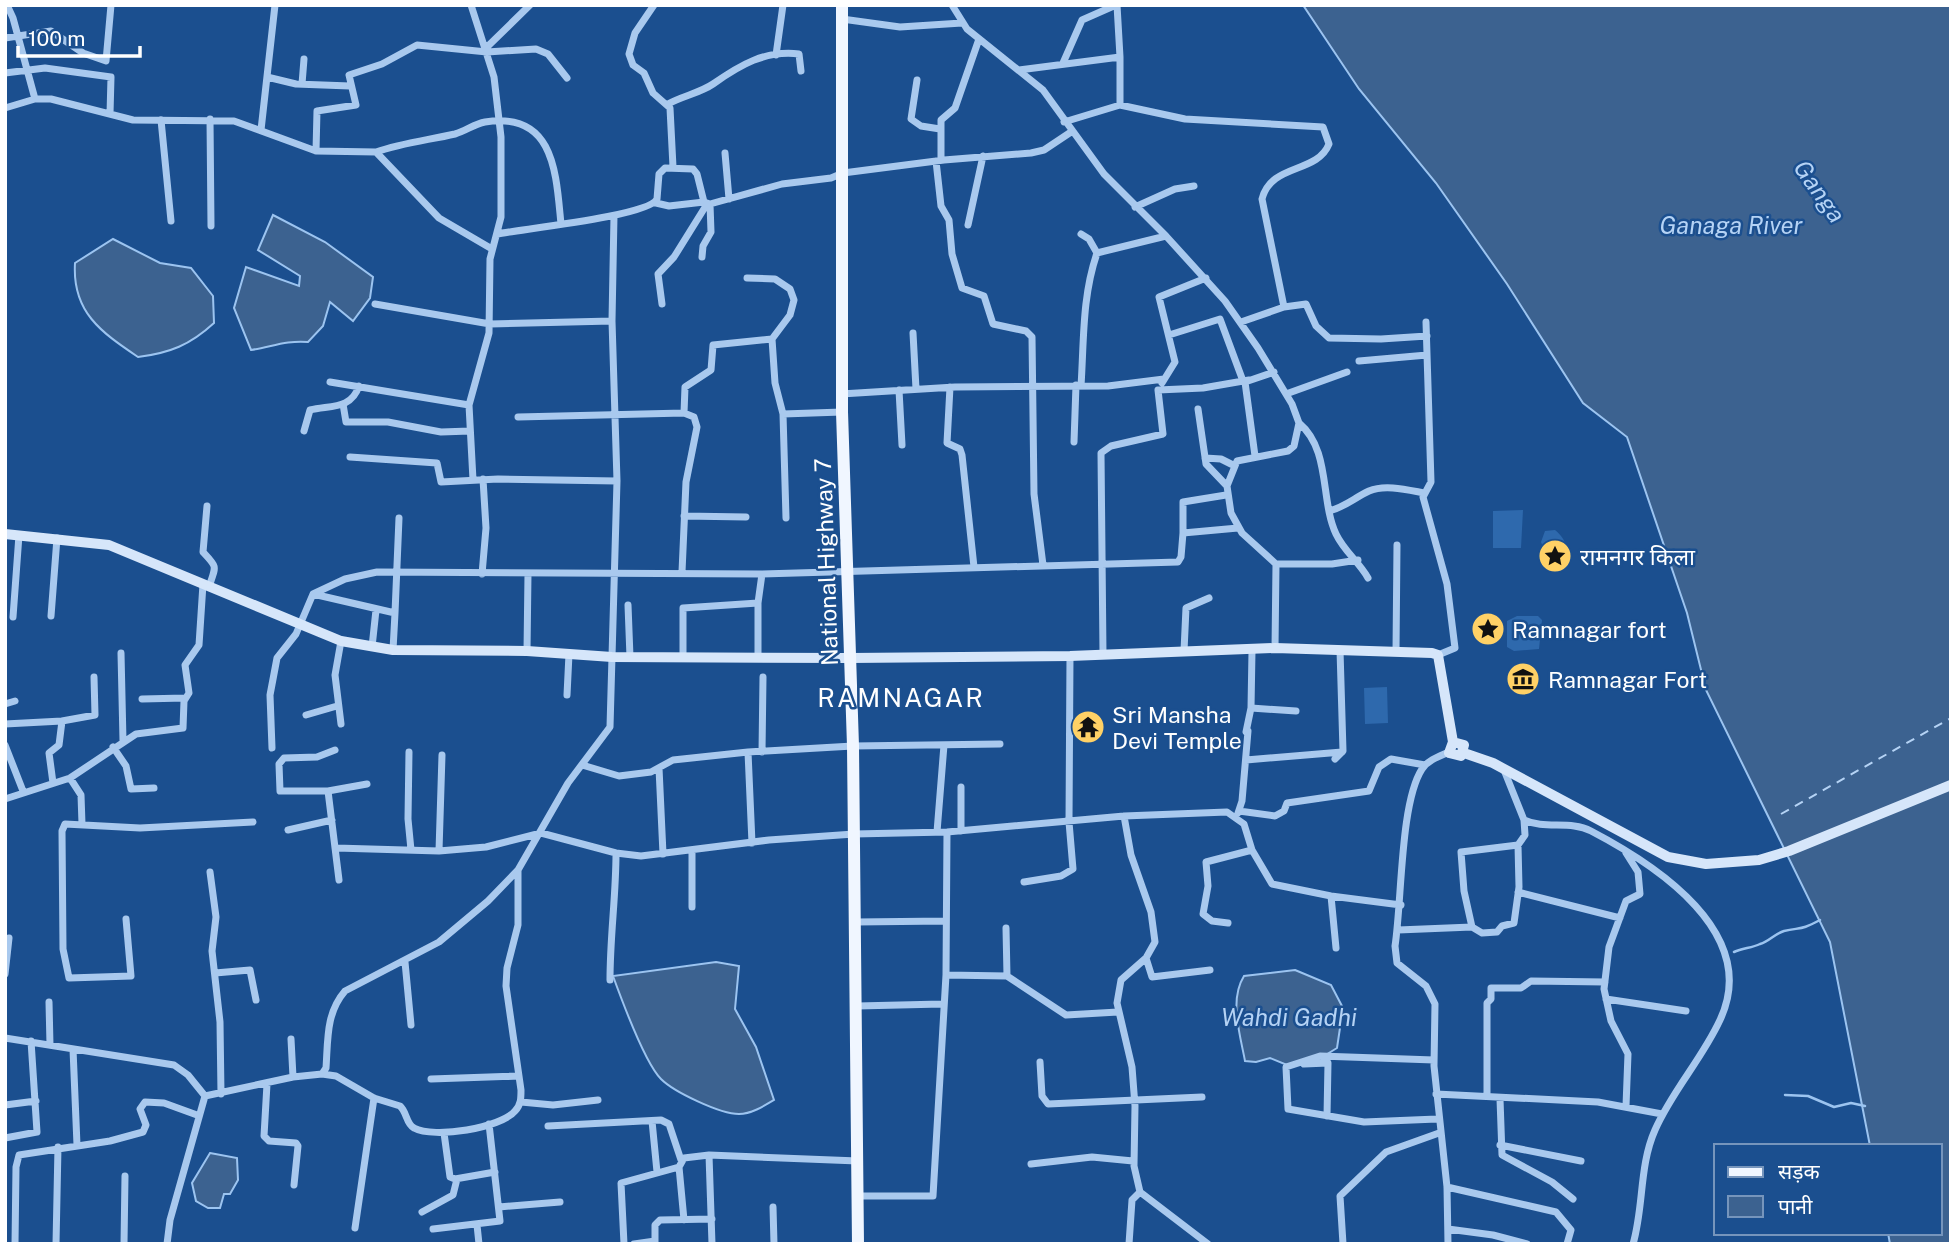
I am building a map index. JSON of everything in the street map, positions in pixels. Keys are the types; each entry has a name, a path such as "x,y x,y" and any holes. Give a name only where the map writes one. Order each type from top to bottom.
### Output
{"main road":[{"name":"National Highway 7","path":"842,12 841,394 853,746 858,1244"},
{"path":"5,534 109,545 300,626 341,641 393,650 527,651 612,657 758,658 1070,656 1252,651 1275,648 1396,651 1438,655 1451,747 1464,745 1464,753 1504,770 1668,857 1706,864 1759,860 1789,851 1951,785"}],"street":[{"path":"7,5 35,99"},
{"path":"5,38 51,31 83,53 106,61 111,5"},
{"path":"261,130 275,5"},
{"path":"471,5 487,50 499,121 501,199 497,234 492,249 490,324 469,405 473,480"},
{"path":"487,50 530,5"},
{"path":"654,5 635,33 629,54 633,65 644,73 653,93 668,104 672,125 673,167"},
{"path":"776,55 783,5"},
{"path":"952,5 962,23 1020,70 1049,98 1063,122 1104,174 1206,278 1241,322 1274,372 1299,423 1309,434 1318,454 1336,534 1368,578"},
{"path":"1063,63 1082,20 1117,5 1120,105"},
{"path":"842,12 900,27 962,23"},
{"path":"979,39 956,108 941,120 938,160 941,206 949,220 952,254 960,285 968,291 985,296 993,324 1030,334 1034,385 1034,494 1043,565"},
{"path":"316,151 317,111 356,105 348,79 352,72 373,68 411,46 543,51 567,78"},
{"path":"668,104 712,84 731,69 776,55 799,54 801,71"},
{"path":"1020,70 1120,57"},
{"path":"302,84 304,59"},
{"path":"5,73 45,68 111,77 110,114"},
{"path":"267,77 302,84 349,86"},
{"path":"917,80 911,119 921,126 940,129"},
{"path":"5,108 35,99 76,103 132,120 234,121 316,151 376,152 456,133 477,124 499,121 531,130 545,142 554,167 561,224"},
{"path":"1063,122 1120,105 1185,119 1323,127 1329,144 1325,154 1313,162 1295,166 1275,178 1262,199 1284,307"},
{"path":"210,119 211,226"},
{"path":"161,120 171,221"},
{"path":"497,234 614,216 656,203 669,206 707,203 774,186 831,178 842,173 938,160 1038,152 1071,132"},
{"path":"376,152 439,218 492,249"},
{"path":"725,153 729,199"},
{"path":"968,225 983,156"},
{"path":"656,203 661,170 690,167 696,171 707,203 711,232 703,246 702,257"},
{"path":"1135,207 1175,189 1194,186"},
{"path":"662,304 658,274 674,257 707,203"},
{"path":"323,1074 326,1068 329,1018 334,1003 345,990 405,962 439,942 488,901 517,870 582,765 610,727 617,481 612,321 614,216"},
{"path":"1074,442 1088,280 1097,253 1089,239 1080,234"},
{"path":"1097,253 1127,248 1166,236"},
{"path":"747,278 775,279 793,293 790,315 772,339 775,383 783,414 786,519"},
{"path":"1103,653 1101,453 1111,446 1163,434 1158,390 1175,362 1159,296 1206,278"},
{"path":"375,303 490,324 612,321"},
{"path":"1241,322 1284,307 1306,304 1317,326 1329,338 1427,336"},
{"path":"1169,335 1220,319 1246,380 1244,388 1255,456"},
{"path":"1426,322 1431,482 1424,492 1425,511 1447,584 1455,648 1438,655"},
{"path":"913,333 916,389"},
{"path":"684,413 685,387 711,370 713,345 772,339"},
{"path":"1359,361 1427,355"},
{"path":"1158,390 1203,388 1274,372"},
{"path":"1286,394 1347,372"},
{"path":"841,394 950,387 1079,386 1164,379"},
{"path":"330,382 469,405"},
{"path":"304,431 310,410 353,400 359,386"},
{"path":"950,387 947,443 960,449 962,455 974,567"},
{"path":"899,390 902,445"},
{"path":"344,404 346,422 388,422 442,432 470,431"},
{"path":"1198,409 1208,470 1226,491 1238,528 1276,564 1332,564 1357,560"},
{"path":"783,414 842,412"},
{"path":"517,417 684,413 694,417 697,427 687,472 682,572"},
{"path":"1205,458 1221,459 1233,465 1255,456 1292,449 1299,423"},
{"path":"350,457 430,461 439,465 441,482 483,479 617,481"},
{"path":"1226,491 1233,465"},
{"path":"482,574 486,528 483,479"},
{"path":"1329,511 1352,503 1371,490 1424,492"},
{"path":"272,748 271,684 279,653 300,626 313,594 363,574 762,574 1178,562 1181,560 1183,502 1226,491"},
{"path":"5,799 70,778 113,747 143,732 183,728 185,698 189,693 186,660 199,645 206,586 215,567 213,559 204,552 207,506"},
{"path":"684,516 746,517"},
{"path":"393,650 399,518"},
{"path":"1183,533 1238,528"},
{"path":"13,617 19,535"},
{"path":"51,615 57,538"},
{"path":"1396,651 1397,545"},
{"path":"1275,648 1276,564"},
{"path":"527,651 528,574"},
{"path":"758,658 758,603 762,574"},
{"path":"313,594 395,613"},
{"path":"1184,651 1186,608 1209,598"},
{"path":"683,657 683,608 758,603"},
{"path":"628,606 630,657"},
{"path":"373,647 376,610"},
{"path":"341,641 335,675 341,724"},
{"path":"1335,759 1343,751 1340,650"},
{"path":"1252,651 1251,708 1246,720 1245,760 1238,814 1252,850 1272,884 1331,896 1401,905"},
{"path":"121,653 123,741"},
{"path":"567,695 569,654"},
{"path":"1024,882 1061,876 1073,869 1069,822 1070,656"},
{"path":"5,724 62,721 95,715 94,677"},
{"path":"762,752 763,677"},
{"path":"142,699 185,698"},
{"path":"5,704 15,701"},
{"path":"306,715 337,706"},
{"path":"1251,708 1296,711"},
{"path":"54,783 49,753 59,745 62,721"},
{"path":"582,765 619,776 651,772 674,760 748,752 853,746 1000,744"},
{"path":"937,832 944,745"},
{"path":"6,747 23,791"},
{"path":"113,747 126,766 131,789 154,788"},
{"path":"1448,1244 1447,1187 1437,1118 1435,1004 1426,986 1397,962 1408,812 1421,770 1451,747"},
{"path":"335,750 317,757 284,758 279,764 280,791 328,791 367,784"},
{"path":"1245,760 1343,751"},
{"path":"409,752 408,819 411,850"},
{"path":"748,752 752,843"},
{"path":"439,851 442,755"},
{"path":"336,848 439,851 486,847 541,833 616,853 663,854 854,834 947,832 1124,816 1227,813 1275,816 1284,811 1287,803 1369,791 1379,767 1386,761 1426,765"},
{"path":"659,768 663,854"},
{"path":"1398,930 1472,927 1487,933 1497,932 1502,926 1514,923 1518,892 1518,845 1525,835 1524,820 1504,770"},
{"path":"70,778 81,795 82,824"},
{"path":"961,787 961,831"},
{"path":"328,791 339,880"},
{"path":"1124,816 1131,855 1154,932 1154,949 1121,980 1118,1012 1130,1056 1134,1098 1133,1161 1140,1192 1208,1244"},
{"path":"288,830 332,820"},
{"path":"1524,820 1588,829 1656,871 1709,921 1728,958 1728,988 1721,1017 1662,1114 1646,1155 1633,1244"},
{"path":"126,919 131,976 69,978 63,949 62,831 65,824 140,828 253,822"},
{"path":"859,1196 933,1196 942,1004 946,975 947,832"},
{"path":"1472,927 1464,891 1461,851 1518,845"},
{"path":"1623,849 1638,872 1640,894 1627,900 1609,947 1605,982 1611,1021 1628,1054 1626,1105"},
{"path":"1228,923 1212,921 1203,914 1208,886 1206,862 1252,850"},
{"path":"692,851 692,907"},
{"path":"610,980 610,922 615,897 616,853"},
{"path":"205,1096 293,1077 323,1074 337,1076 373,1098 400,1106 411,1127 417,1130 444,1133 509,1118 521,1102 506,986 507,968 518,925 517,870"},
{"path":"210,872 216,924 212,951 220,1022 221,1094"},
{"path":"1518,892 1620,918"},
{"path":"1331,896 1336,948"},
{"path":"856,922 946,920"},
{"path":"1006,928 1007,976"},
{"path":"5,974 9,938"},
{"path":"1146,958 1152,977 1210,970"},
{"path":"405,962 411,1025"},
{"path":"215,973 250,970 256,1000"},
{"path":"946,975 1007,976 1066,1015 1118,1012"},
{"path":"1487,1096 1487,1003 1491,999 1491,988 1521,988 1531,981 1605,982"},
{"path":"1606,999 1686,1011"},
{"path":"49,1002 50,1045"},
{"path":"857,1006 942,1004"},
{"path":"5,1038 174,1065 188,1075 205,1096"},
{"path":"291,1040 293,1077"},
{"path":"5,1138 37,1132 31,1041"},
{"path":"73,1049 77,1145"},
{"path":"1434,1060 1320,1056 1286,1067 1288,1109 1364,1122 1437,1118"},
{"path":"1041,1062 1042,1096 1048,1104 1202,1097"},
{"path":"1295,1064 1328,1063 1327,1116"},
{"path":"431,1079 519,1076"},
{"path":"267,1084 264,1136 270,1141 296,1143 298,1146 294,1185"},
{"path":"1436,1094 1626,1105 1662,1114"},
{"path":"167,1244 170,1220 197,1115 205,1096"},
{"path":"355,1228 373,1098"},
{"path":"1500,1099 1500,1145 1503,1156 1552,1182 1573,1199"},
{"path":"521,1102 553,1105 598,1100"},
{"path":"5,1105 36,1101"},
{"path":"15,1244 17,1160 23,1154 143,1132 146,1125 140,1109 145,1102 164,1103 197,1115"},
{"path":"652,1121 657,1172"},
{"path":"548,1126 652,1121 669,1124 680,1163 684,1220"},
{"path":"433,1229 500,1221 489,1124"},
{"path":"444,1133 448,1173 457,1179 495,1172"},
{"path":"1343,1244 1340,1196 1387,1152 1439,1133"},
{"path":"1500,1145 1581,1161"},
{"path":"56,1244 58,1147"},
{"path":"709,1155 712,1244"},
{"path":"624,1244 621,1183 709,1155 858,1161"},
{"path":"1031,1164 1092,1157 1133,1161"},
{"path":"124,1244 125,1175"},
{"path":"422,1212 453,1195 457,1179"},
{"path":"1447,1187 1556,1212 1571,1230 1567,1244"},
{"path":"1129,1244 1132,1200 1140,1192"},
{"path":"499,1207 559,1202"},
{"path":"773,1206 774,1244"},
{"path":"634,1244 655,1242 656,1222 712,1219"},
{"path":"477,1225 479,1244"},
{"path":"1448,1229 1493,1235 1527,1244"}],"shaded area":[{"path":"1523,510 1521,548 1493,548 1493,511"},
{"path":"1555,530 1564,540 1567,552 1565,561 1555,565 1547,557 1541,542 1545,531"},
{"path":"1517,616 1538,616 1542,620 1539,649 1514,651 1507,647 1507,621"},
{"path":"1387,687 1388,723 1365,724 1364,688"}],"water":[{"name":"Ganaga River","path":"1303,5 1951,5 1951,1244 1890,1244 1888,1235 1942,1235 1942,1144 1870,1144 1830,942 1706,690 1687,613 1627,437 1583,403 1507,284 1436,183 1359,89"},
{"path":"273,215 325,242 373,277 370,298 353,321 330,302 323,326 308,342 251,350 234,308 246,267 299,286 300,276 258,250"},
{"path":"113,239 160,263 191,268 213,296 214,323 188,342 170,350 138,357 112,339 84,308 75,280 75,263"},
{"path":"716,962 739,966 735,1009 756,1047 774,1100 744,1114 709,1106 676,1090 661,1079 641,1045 613,976"},
{"name":"Wahdi Gadhi","path":"1295,970 1331,985 1343,1008 1337,1048 1314,1062 1287,1065 1270,1058 1256,1062 1245,1061 1236,1006 1244,976"},
{"path":"210,1153 237,1158 238,1180 230,1194 224,1194 220,1208 208,1208 196,1201 192,1183"}],"waterway":[{"name":"RAMNAGAR","path":"1734,952 1763,943 1781,932 1805,927 1820,920"},
{"name":"RAMNAGAR","path":"1785,1095 1808,1096 1834,1107 1851,1103 1865,1106"}],"ferry route":[{"path":"1781,814 1951,718"}],"place":[{"name":"रामनगर किला","path":"1555,556"},
{"name":"Ramnagar fort","path":"1488,629"},
{"name":"Ramnagar Fort","path":"1523,679"},
{"name":"Sri Mansha Devi Temple","path":"1088,727"}],"district":[{"name":"RAMNAGAR","path":"901,697"}],"water label":[{"name":"Ganga","path":"1820,191"}]}
